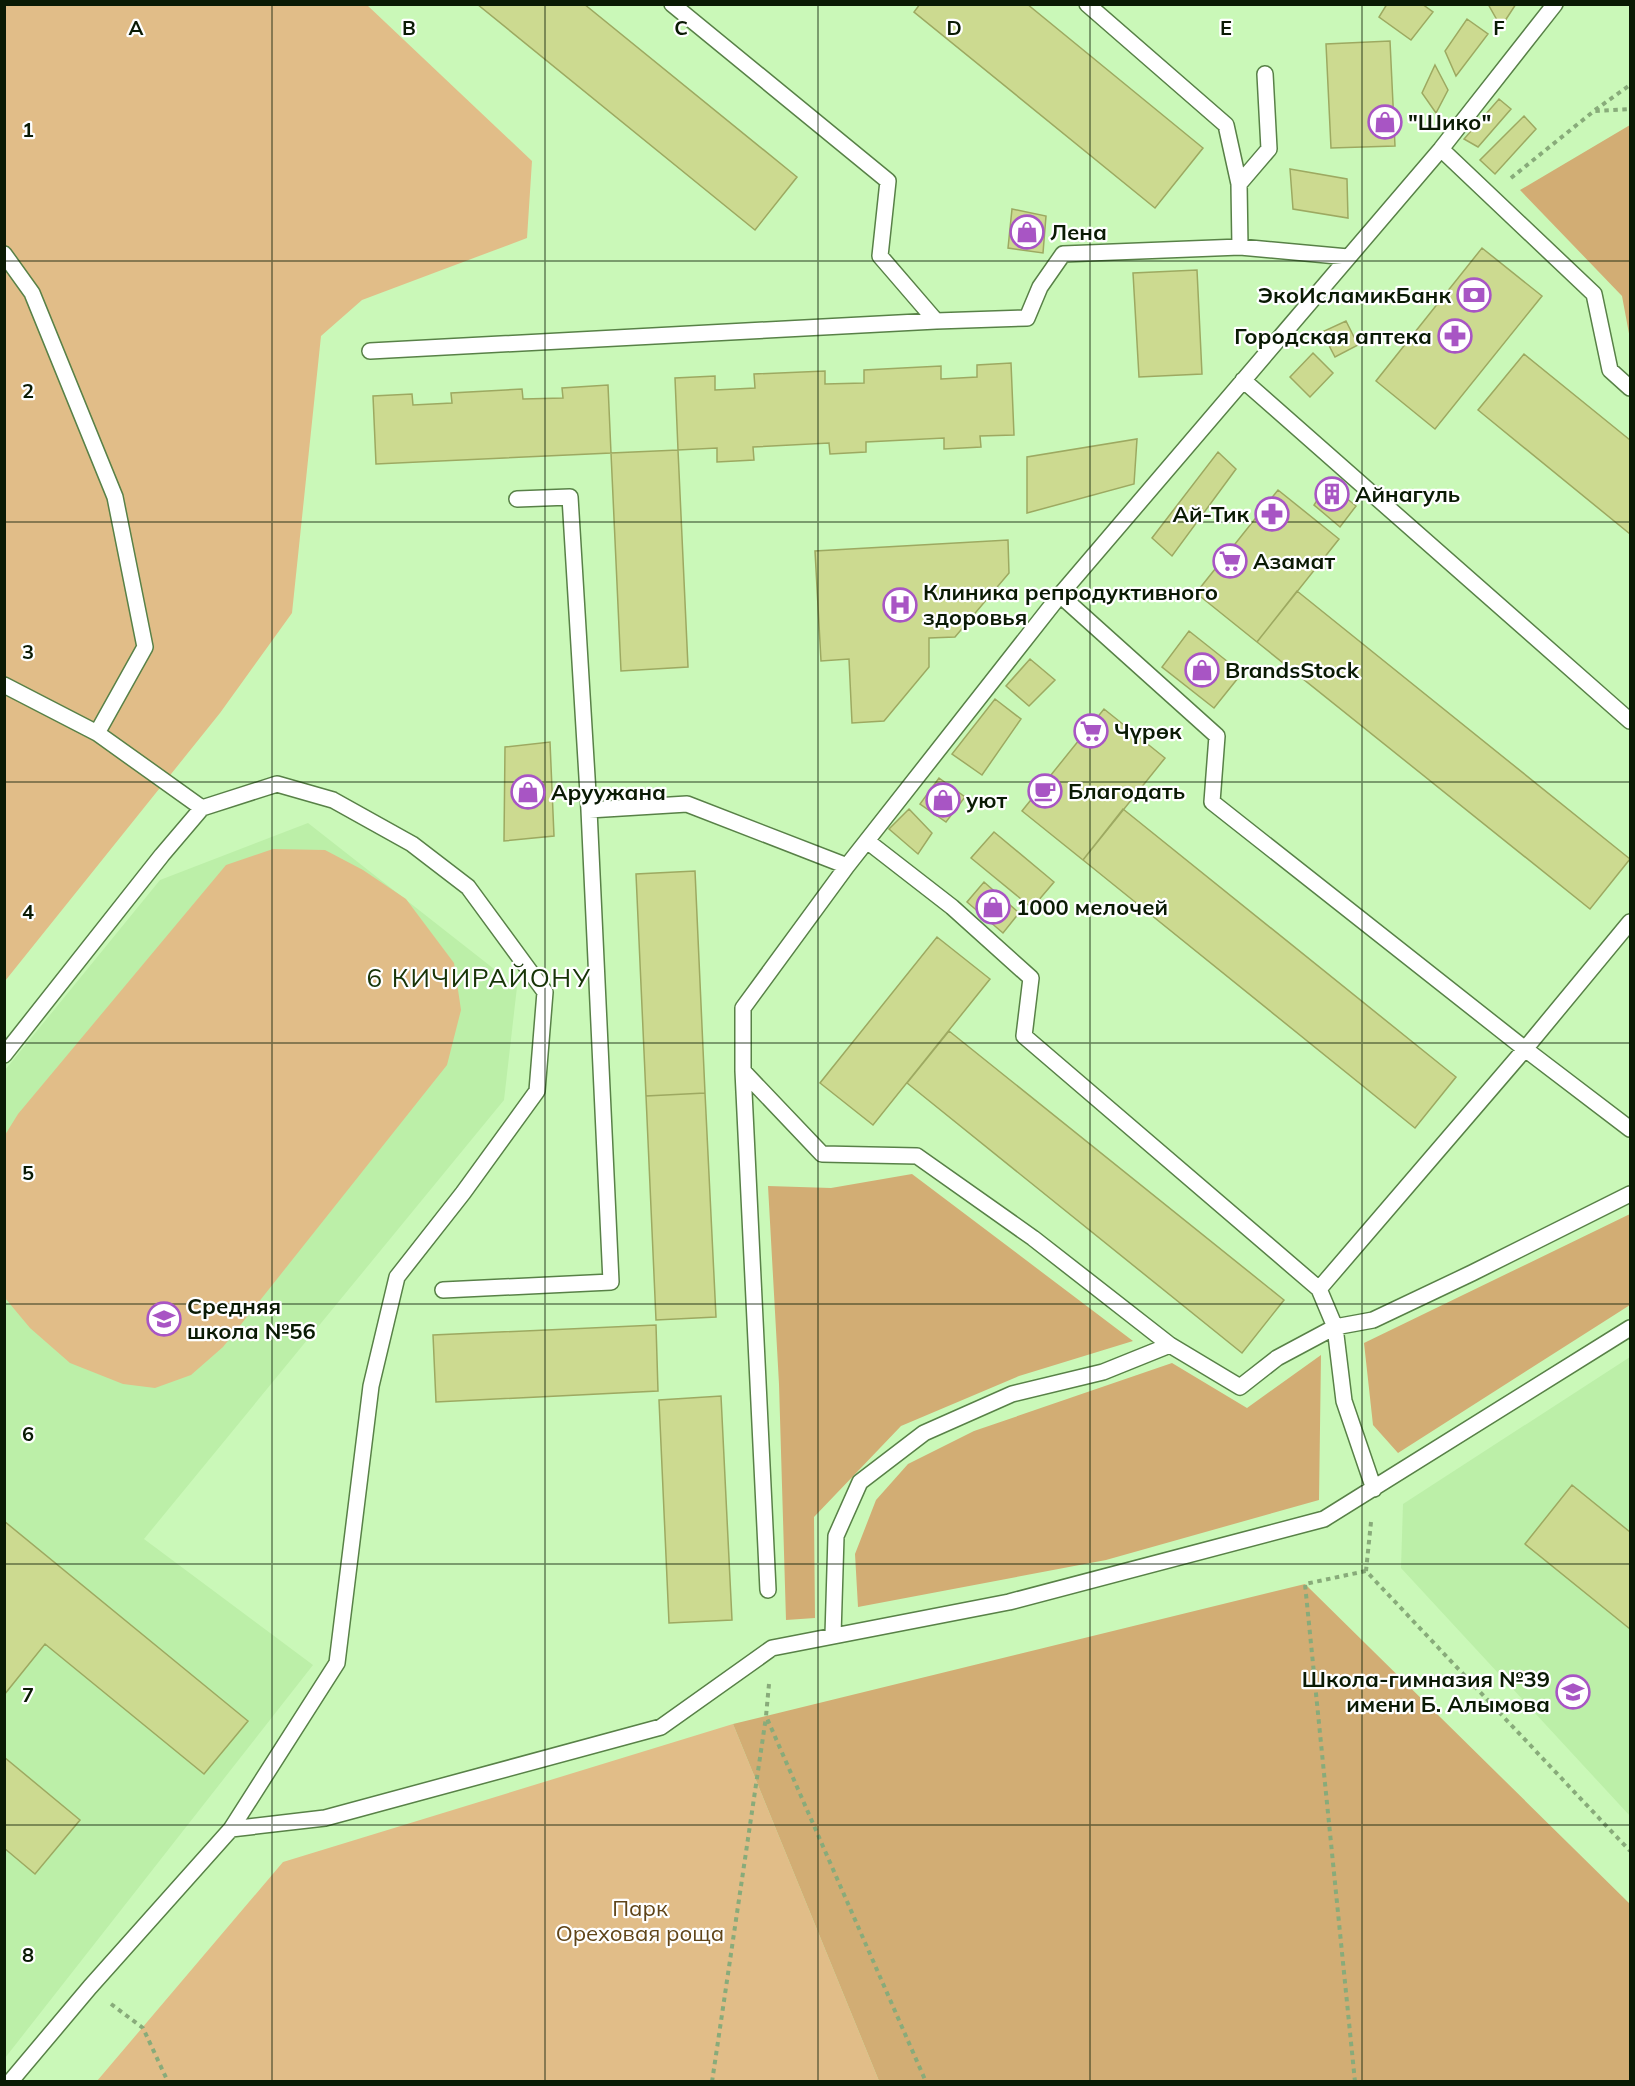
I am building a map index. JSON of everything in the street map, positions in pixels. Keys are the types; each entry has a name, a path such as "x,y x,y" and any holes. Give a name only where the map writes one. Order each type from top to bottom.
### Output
{"lane":[{"path":"672,4 888,181 880,256 936,321"},
{"path":"1087,4 1226,125 1239,184 1240,247"},
{"path":"768,1590 743,1071 743,1008 867,841 1060,595 1441,148 1555,4"},
{"path":"1239,184 1269,149 1265,74"},
{"path":"1441,148 1594,294 1610,370 1630,388"},
{"path":"370,351 1027,318 1040,286 1062,254 1240,247 1348,257"},
{"path":"4,254 32,294 115,497 145,647 97,733"},
{"path":"1243,380 1630,721"},
{"path":"443,1290 611,1282 589,810 570,497 517,499"},
{"path":"1060,595 1217,736 1212,802 1630,1129"},
{"path":"4,685 97,733 202,808"},
{"path":"4,1055 162,855 202,808 277,784 333,800 412,844 468,888 545,992 537,1091 463,1193 397,1277 371,1386 337,1663 231,1829 90,1987 10,2082"},
{"path":"589,810 687,804 848,866"},
{"path":"867,841 952,907 1031,978 1024,1036 1319,1289 1335,1327 1344,1401 1374,1489"},
{"path":"1319,1289 1525,1049 1630,922"},
{"path":"743,1071 822,1154 917,1156 1033,1238 1170,1345 1240,1387 1277,1358 1335,1327 1373,1320 1630,1194"},
{"path":"231,1829 325,1818 661,1727 772,1648 1009,1602 1324,1519 1630,1328"},
{"path":"833,1635 836,1536 860,1482 924,1433 1012,1394 1103,1372 1170,1345"}],"path":[{"path":"1489,195 1630,85"},
{"path":"1594,111 1630,109"},
{"path":"1374,1489 1366,1571 1630,1851"},
{"path":"1355,2082 1305,1584 1366,1571"},
{"path":"712,2082 766,1716 772,1648"},
{"path":"766,1716 926,2082"},
{"path":"90,1987 143,2028 168,2082"}],"shaded area":[{"path":"1630,125 1630,339 1622,296 1520,190"},
{"name":"Средняя школа №56","path":"308,823 517,987 504,1100 144,1539 313,1665 5,2058 5,1070 160,880"},
{"path":"912,1174 1133,1341 1019,1376 901,1426 814,1517 815,1618 786,1620 779,1384 768,1186 831,1188"},
{"path":"1630,1214 1630,1305 1398,1453 1373,1425 1364,1343"},
{"path":"1321,1355 1319,1500 1106,1560 858,1607 855,1554 876,1500 908,1464 974,1431 1172,1363 1247,1408"},
{"name":"Школа-гимназия №39 имени Б. Алымова","path":"1630,1357 1630,1816 1401,1568 1403,1504"},
{"path":"1305,1584 1630,1904 1630,2081 879,2081 733,1724"}],"green space":[{"path":"5,5 367,5 532,161 527,238 362,300 321,336 292,613 220,713 5,981"},
{"path":"273,849 325,850 363,870 406,899 454,963 461,1010 447,1065 223,1347 191,1375 155,1388 123,1384 70,1363 30,1328 5,1298 5,1135 18,1114 226,865"},
{"name":"Парк Ореховая роща","path":"733,1724 879,2081 97,2081 283,1862"}],"building":[{"path":"477,4 584,4 797,177 755,230"},
{"path":"920,4 1027,4 1203,148 1155,208 914,12"},
{"path":"1387,4 1422,4 1433,12 1411,40 1379,17"},
{"path":"1488,4 1516,4 1501,27"},
{"path":"1467,19 1488,34 1456,76 1445,51"},
{"path":"1390,41 1395,146 1331,148 1326,44"},
{"path":"1435,65 1448,90 1436,113 1422,93"},
{"path":"1499,99 1511,109 1478,147 1464,139"},
{"path":"1524,116 1536,129 1495,174 1480,160"},
{"path":"1290,169 1347,179 1348,218 1293,209"},
{"name":"Лена","path":"1012,209 1046,216 1043,253 1008,248"},
{"path":"1482,248 1542,296 1435,429 1376,381"},
{"path":"1197,270 1202,374 1139,377 1133,273"},
{"path":"1346,321 1358,345 1335,357 1322,332"},
{"path":"1313,353 1333,373 1310,397 1290,377"},
{"path":"1524,354 1630,440 1630,534 1478,410"},
{"path":"1011,363 1014,435 980,436 981,447 944,449 944,438 866,442 866,452 830,454 829,443 753,447 754,460 717,462 717,448 678,450 675,378 715,376 715,390 755,388 754,374 825,371 825,384 864,383 864,370 941,366 941,379 977,377 977,365"},
{"path":"608,385 611,453 376,464 373,396 412,394 413,405 452,403 451,393 522,389 523,399 563,398 562,388"},
{"path":"1137,439 1134,484 1027,513 1027,457"},
{"path":"678,450 688,667 621,671 611,453"},
{"path":"1218,452 1236,469 1172,556 1152,538"},
{"name":"Айнагуль","path":"1328,483 1356,506 1340,527 1314,505"},
{"path":"1278,490 1339,539 1257,642 1196,593"},
{"name":"Клиника репродуктивного здоровья","path":"1008,540 1009,573 955,637 929,638 929,667 884,721 852,723 849,659 821,661 815,551"},
{"path":"1297,591 1630,859 1590,909 1257,642"},
{"name":"BrandsStock","path":"1189,631 1242,673 1214,708 1162,667"},
{"path":"1030,659 1055,680 1029,706 1006,686"},
{"path":"995,699 1021,719 982,775 952,754"},
{"path":"1104,709 1165,758 1083,860 1022,811"},
{"name":"Аруужана","path":"550,742 554,836 504,841 505,747"},
{"name":"уют","path":"939,778 965,797 946,822 920,804"},
{"path":"909,809 932,833 918,854 889,829"},
{"path":"1123,809 1456,1077 1415,1128 1083,860"},
{"path":"994,832 1054,882 1032,908 971,858"},
{"path":"695,871 705,1093 646,1096 636,874"},
{"name":"1000 мелочей","path":"984,882 1019,913 1003,933 967,902"},
{"path":"937,937 990,979 873,1125 820,1083"},
{"path":"949,1031 1284,1300 1242,1353 907,1083"},
{"path":"705,1093 716,1317 656,1320 646,1096"},
{"path":"656,1325 658,1391 436,1402 433,1335"},
{"path":"721,1396 732,1620 669,1623 659,1400"},
{"path":"1572,1485 1630,1532 1630,1629 1525,1544"},
{"path":"4,1521 248,1721 204,1774 45,1644 4,1695"},
{"path":"4,1757 80,1820 35,1874 4,1848"}],"place":[{"name":"\"Шико\"","path":"1385,122"},
{"name":"Лена","path":"1027,232"},
{"name":"ЭкоИсламикБанк","path":"1474,295"},
{"name":"Городская аптека","path":"1455,336"},
{"name":"Айнагуль","path":"1332,494"},
{"name":"Ай-Тик","path":"1272,514"},
{"name":"Азамат","path":"1230,561"},
{"name":"Клиника репродуктивного здоровья","path":"900,605"},
{"name":"BrandsStock","path":"1202,670"},
{"name":"Чүрөк","path":"1091,731"},
{"name":"Благодать","path":"1045,791"},
{"name":"Аруужана","path":"528,792"},
{"name":"уют","path":"943,800"},
{"name":"1000 мелочей","path":"993,907"},
{"name":"Средняя школа №56","path":"164,1319"},
{"name":"Школа-гимназия №39 имени Б. Алымова","path":"1573,1692"}],"district":[{"name":"6 КИЧИРАЙОНУ","path":"479,977"}]}
